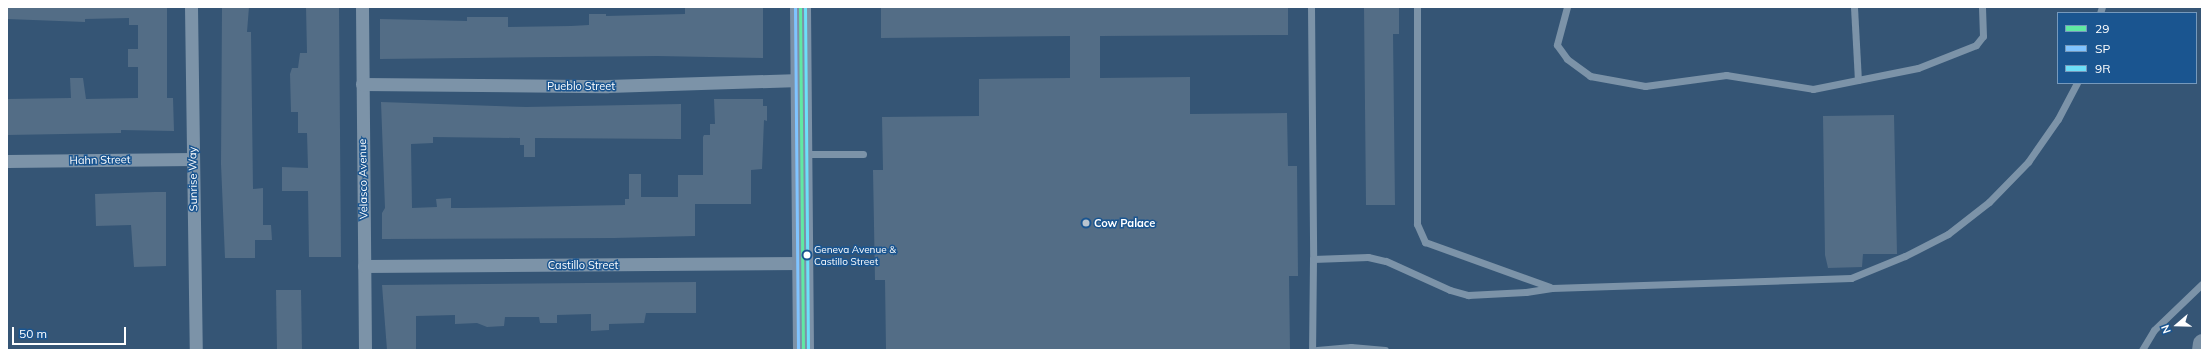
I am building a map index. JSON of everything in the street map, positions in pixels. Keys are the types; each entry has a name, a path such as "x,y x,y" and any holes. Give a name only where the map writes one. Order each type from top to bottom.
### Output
{"main road":[{"path":"800,7 803,350"}],"street":[{"name":"Sunrise Way","path":"191,7 196,350"},
{"name":"Velasco Avenue","path":"362,7 365,350"},
{"name":"Pueblo Street","path":"362,84 608,86 800,80"},
{"name":"Hahn Street","path":"7,162 193,159"},
{"name":"Castillo Street","path":"364,266 802,264"},
{"path":"2200,350 2202,343"}],"lane":[{"path":"1311,7 1313,259 1312,350"},
{"path":"1417,7 1416,224 1425,242 1552,288"},
{"path":"1567,7 1557,45 1567,59 1590,76 1645,86 1726,75 1813,89 1918,68 1976,45 1983,36 1982,7"},
{"path":"1854,7 1858,80"},
{"path":"1313,259 1368,257 1386,261 1450,290 1468,295 1526,292 1552,288 1851,278 1905,256 1948,234 1988,202 2028,162 2058,119 2076,84"},
{"path":"801,154 863,154"},
{"path":"2142,350 2154,330 2202,284"},
{"path":"1317,350 1351,347 1385,350"}],"building":[{"path":"7,7 167,7 167,98 173,98 174,131 121,130 121,133 7,135 7,99 71,98 70,78 83,78 86,99 138,98 138,67 128,67 128,49 138,49 138,25 129,25 129,18 85,19 85,22 7,19"},
{"path":"222,7 249,7 247,32 251,32 253,189 263,188 263,225 271,225 272,240 255,240 255,258 225,258 221,164"},
{"path":"306,7 339,7 341,257 309,257 308,191 282,191 282,167 308,168 307,133 298,133 298,112 291,112 290,74 292,68 298,68 300,53 307,53"},
{"path":"685,7 763,7 763,58 657,56 380,59 380,19 467,21 467,17 508,17 508,27 571,26 589,25 589,14 606,14 606,16 685,14"},
{"name":"Cow Palace","path":"881,7 1288,7 1288,35 1100,36 1100,78 1190,77 1190,114 1287,113 1288,166 1297,166 1298,276 1289,276 1290,350 886,350 885,280 875,280 873,170 883,170 882,117 979,116 979,79 1070,78 1070,36 881,38"},
{"path":"1364,7 1399,7 1399,34 1393,34 1395,205 1366,205"},
{"path":"714,99 763,99 763,106 767,106 767,121 764,120 762,169 751,170 751,204 695,204 695,236 614,238 382,239 382,213 385,208 381,102 526,107 681,104 681,139 535,138 535,157 524,157 524,145 520,145 520,138 433,137 433,143 411,144 412,208 437,207 436,199 451,198 451,208 463,208 625,205 625,199 629,199 629,174 641,174 641,197 678,197 678,175 703,175 703,137 704,135 710,135 710,124 715,124"},
{"path":"1894,115 1897,254 1863,254 1862,267 1828,268 1825,255 1823,116"},
{"path":"166,192 166,266 134,267 131,225 96,226 95,194"},
{"path":"696,282 696,313 646,313 644,323 609,324 609,330 591,331 591,314 557,315 557,323 540,323 539,317 505,317 504,326 487,327 477,323 455,324 455,315 416,316 416,350 387,350 382,285"},
{"path":"276,290 301,290 302,350 277,350"}],"transit line":[{"name":"SP","path":"795,7 798,350"},
{"name":"29","path":"800,7 803,350"},
{"name":"9R","path":"805,7 808,350"}],"place":[{"name":"Cow Palace","path":"1086,223"},
{"name":"Geneva Avenue & Castillo Street","path":"807,255"}]}
